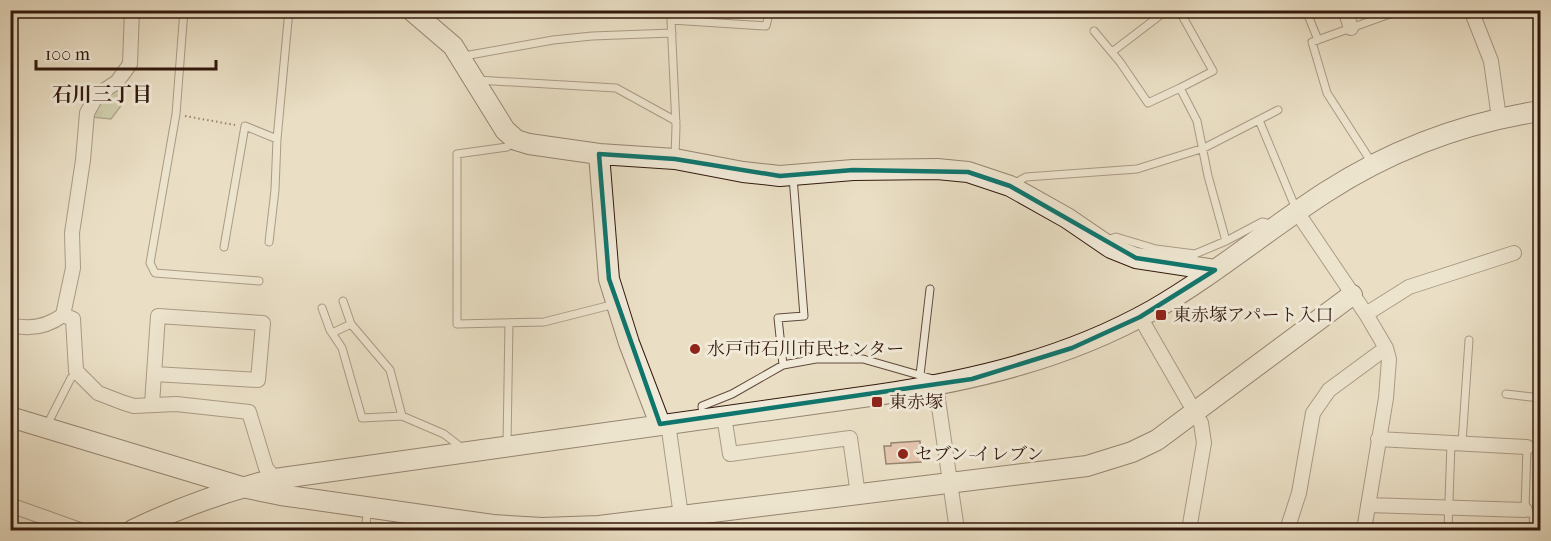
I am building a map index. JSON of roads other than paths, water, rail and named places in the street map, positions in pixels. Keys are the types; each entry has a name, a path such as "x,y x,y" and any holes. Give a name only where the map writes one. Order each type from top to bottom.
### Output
{"street":[{"path":"10,325 22,328 39,327 63,315 73,268 72,233 83,160 87,113 97,95 117,82 130,64 132,10"},
{"path":"411,10 453,46 505,130 516,140 599,154 675,159 743,172 780,176 853,170 937,169 968,172 1010,186 1111,248 1136,258 1215,270"},
{"path":"1345,10 1351,28"},
{"path":"1471,10 1491,61 1499,118"},
{"path":"133,531 172,513 242,487 275,479 724,416 928,381 982,376 1028,364 1072,348 1140,317 1215,270 1327,191 1373,165 1449,132 1499,118 1540,111"},
{"path":"599,154 609,279 615,304 664,424 682,524"},
{"path":"1297,212 1386,348 1390,370 1364,531"},
{"path":"1366,315 1409,287 1514,253"},
{"path":"10,417 242,487 281,495 369,507 428,523 542,528 682,524 858,495 1087,466 1112,460 1157,440 1352,295"},
{"path":"63,315 73,320 76,371 98,393 112,400 134,406 152,404 249,412 266,468 275,479"},
{"path":"152,404 154,374 158,316 263,323 258,380 154,374"},
{"path":"1140,317 1196,413 1204,432 1189,531"},
{"path":"1287,531 1299,492 1313,413 1329,390 1386,348"},
{"path":"928,381 950,484 957,531"},
{"path":"724,416 730,454 850,438 858,495"},
{"path":"1378,439 1534,447"},
{"path":"10,505 80,531"},
{"path":"1368,505 1525,510"}],"lane":[{"path":"184,10 176,114 150,263 155,273 259,281"},
{"path":"269,242 289,10"},
{"path":"675,159 676,121 671,20 766,26 770,10"},
{"path":"1112,52 1167,10"},
{"path":"1094,31 1112,52 1148,103 1213,71 1179,10"},
{"path":"1306,10 1318,40"},
{"path":"1373,165 1327,93 1312,42 1401,10"},
{"path":"460,57 553,40 672,33"},
{"path":"474,80 616,88 676,121"},
{"path":"1180,88 1197,121 1208,176 1226,241"},
{"path":"1010,186 1026,177 1137,169 1203,148 1278,110"},
{"path":"1259,120 1297,212"},
{"path":"224,248 245,126 277,139"},
{"path":"516,140 507,147 457,154 457,324 544,322 615,304"},
{"path":"783,365 778,318 804,316 793,175"},
{"path":"1101,241 1116,237 1156,249 1196,254 1262,222 1278,225"},
{"path":"703,419 702,406 732,394 783,365 816,359 863,359 928,381 930,289"},
{"path":"343,301 351,324 390,370 402,416"},
{"path":"322,308 332,333 342,348 362,418 402,416 444,434 466,451"},
{"path":"507,446 509,323"},
{"path":"332,333 351,324"},
{"path":"1448,531 1448,508 1469,340"},
{"path":"45,428 71,378 78,374"},
{"path":"1506,394 1540,398"},
{"path":"1534,447 1525,510 1533,515 1534,531"},
{"path":"365,531 369,507"}],"place":[{"name":"東赤塚アパート入口","path":"1161,315"},
{"name":"水戸市石川市民センター","path":"695,349"},
{"name":"東赤塚","path":"877,402"},
{"name":"セブン-イレブン","path":"903,454"}],"district":[{"name":"石川三丁目","path":"102,94"}]}
